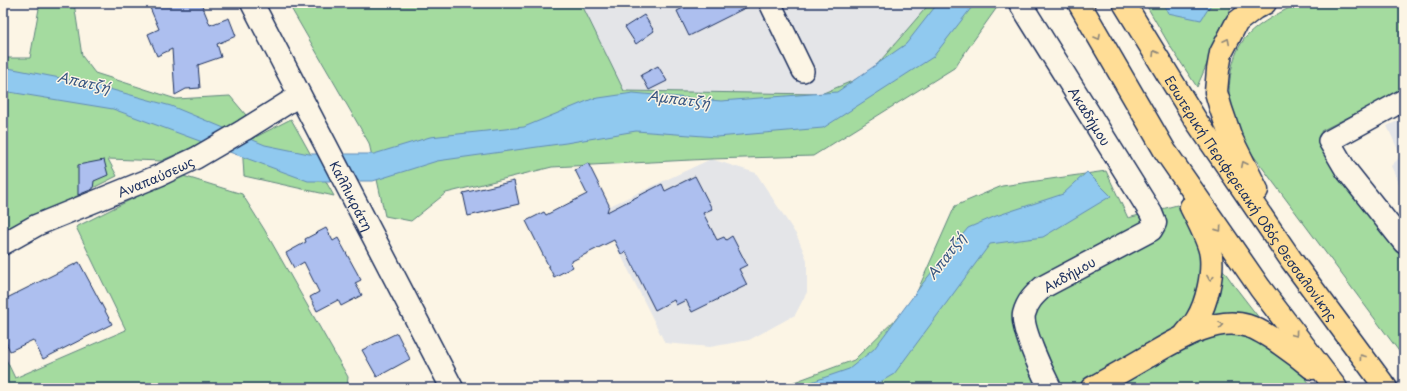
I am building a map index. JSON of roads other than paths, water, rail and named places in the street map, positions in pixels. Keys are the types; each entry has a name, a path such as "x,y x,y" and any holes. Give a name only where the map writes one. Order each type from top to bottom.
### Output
{"highway":[{"path":"1079,3 1165,151 1260,288 1336,388"},
{"name":"Εσωτερική Περιφερειακή Οδός Θεσσαλονίκης","path":"1124,3 1197,122 1292,261 1386,388"},
{"path":"1265,3 1255,8 1237,22 1221,52 1216,92 1231,138 1292,261"},
{"path":"1165,151 1201,227 1211,254 1211,274 1205,301 1197,319 1184,336"},
{"path":"1092,388 1184,336 1214,326 1232,323 1248,326 1266,335 1310,366 1336,388"}],"street":[{"name":"Καλλικράτη","path":"252,3 452,388"},
{"path":"770,3 803,71"},
{"name":"Ακαδήμου","path":"1020,3 1152,213 1155,222 1151,230"},
{"name":"Αναπαύσεως","path":"3,244 37,225 160,175 196,158 300,95"},
{"path":"1404,100 1329,141 1346,170 1404,243"},
{"name":"Ακδήμου","path":"1050,388 1026,331 1024,316 1030,298 1043,286 1151,230"}],"water":[{"name":"Αμπατζή","path":"938,3 975,3 933,57 823,128 717,137 636,131 566,143 437,161 373,181 308,181 113,109 3,91 3,67 91,84 171,106 265,145 309,154 374,154 430,137 524,127 592,99 633,93 721,101 837,92 906,44"},
{"path":"1163,3 1212,3 1201,20 1168,13"},
{"name":"Απατζή","path":"1087,172 1111,196 1043,237 990,244 894,374 870,388 794,388 849,369 874,349 923,283 968,228 996,216 1063,194"}]}
